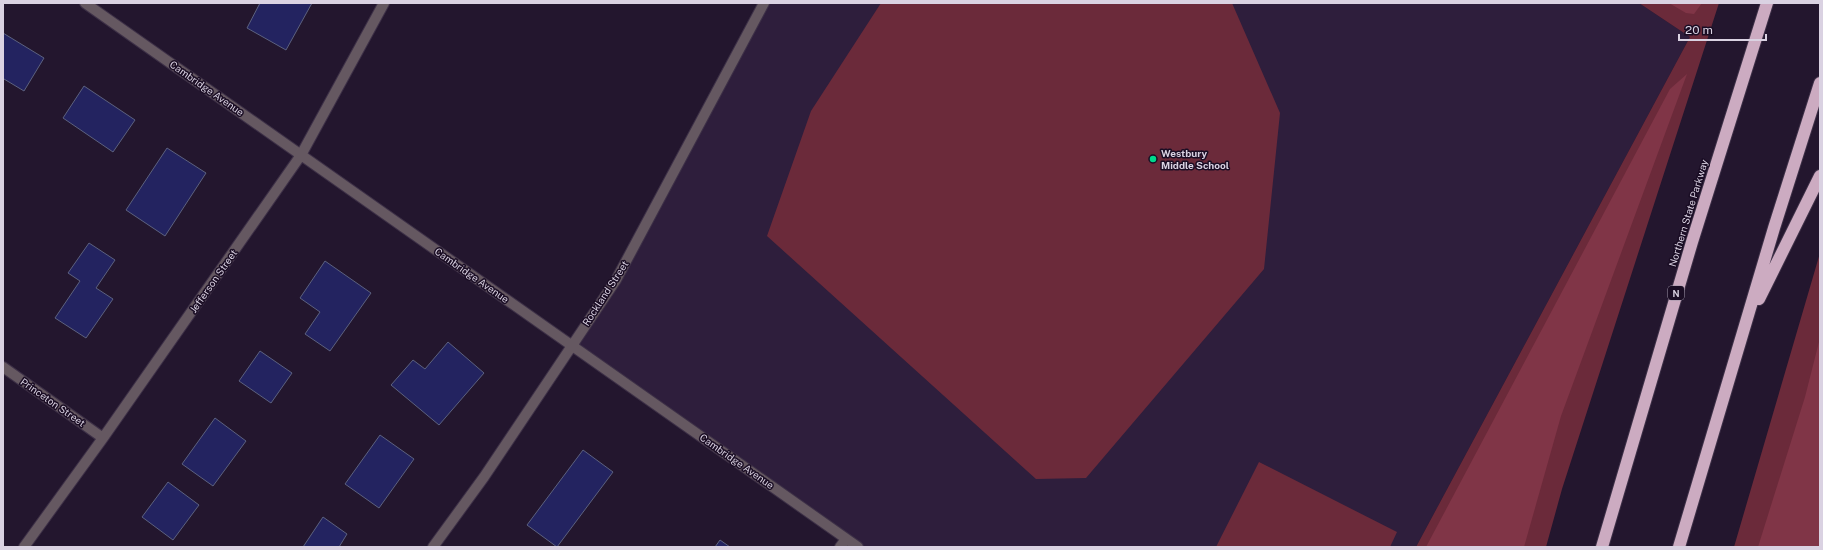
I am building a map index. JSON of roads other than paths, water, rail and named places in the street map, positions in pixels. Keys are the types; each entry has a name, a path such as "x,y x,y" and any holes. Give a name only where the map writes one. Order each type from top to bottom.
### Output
{"highway":[{"path":"1755,40 1761,3"},
{"name":"Northern State Parkway","path":"1602,547 1689,250 1767,3"},
{"path":"1679,547 1774,228 1820,83"},
{"path":"1744,329 1820,176"}],"street":[{"name":"Cambridge Avenue","path":"85,3 571,345 843,543 858,547"},
{"name":"Jefferson Street","path":"24,547 103,438 301,155 384,3"},
{"name":"Rockland Street","path":"433,547 484,477 571,345 616,280 764,3"},
{"name":"Princeton Street","path":"3,367 103,438"}],"place":[{"name":"Westbury Middle School","path":"1153,159"}]}
